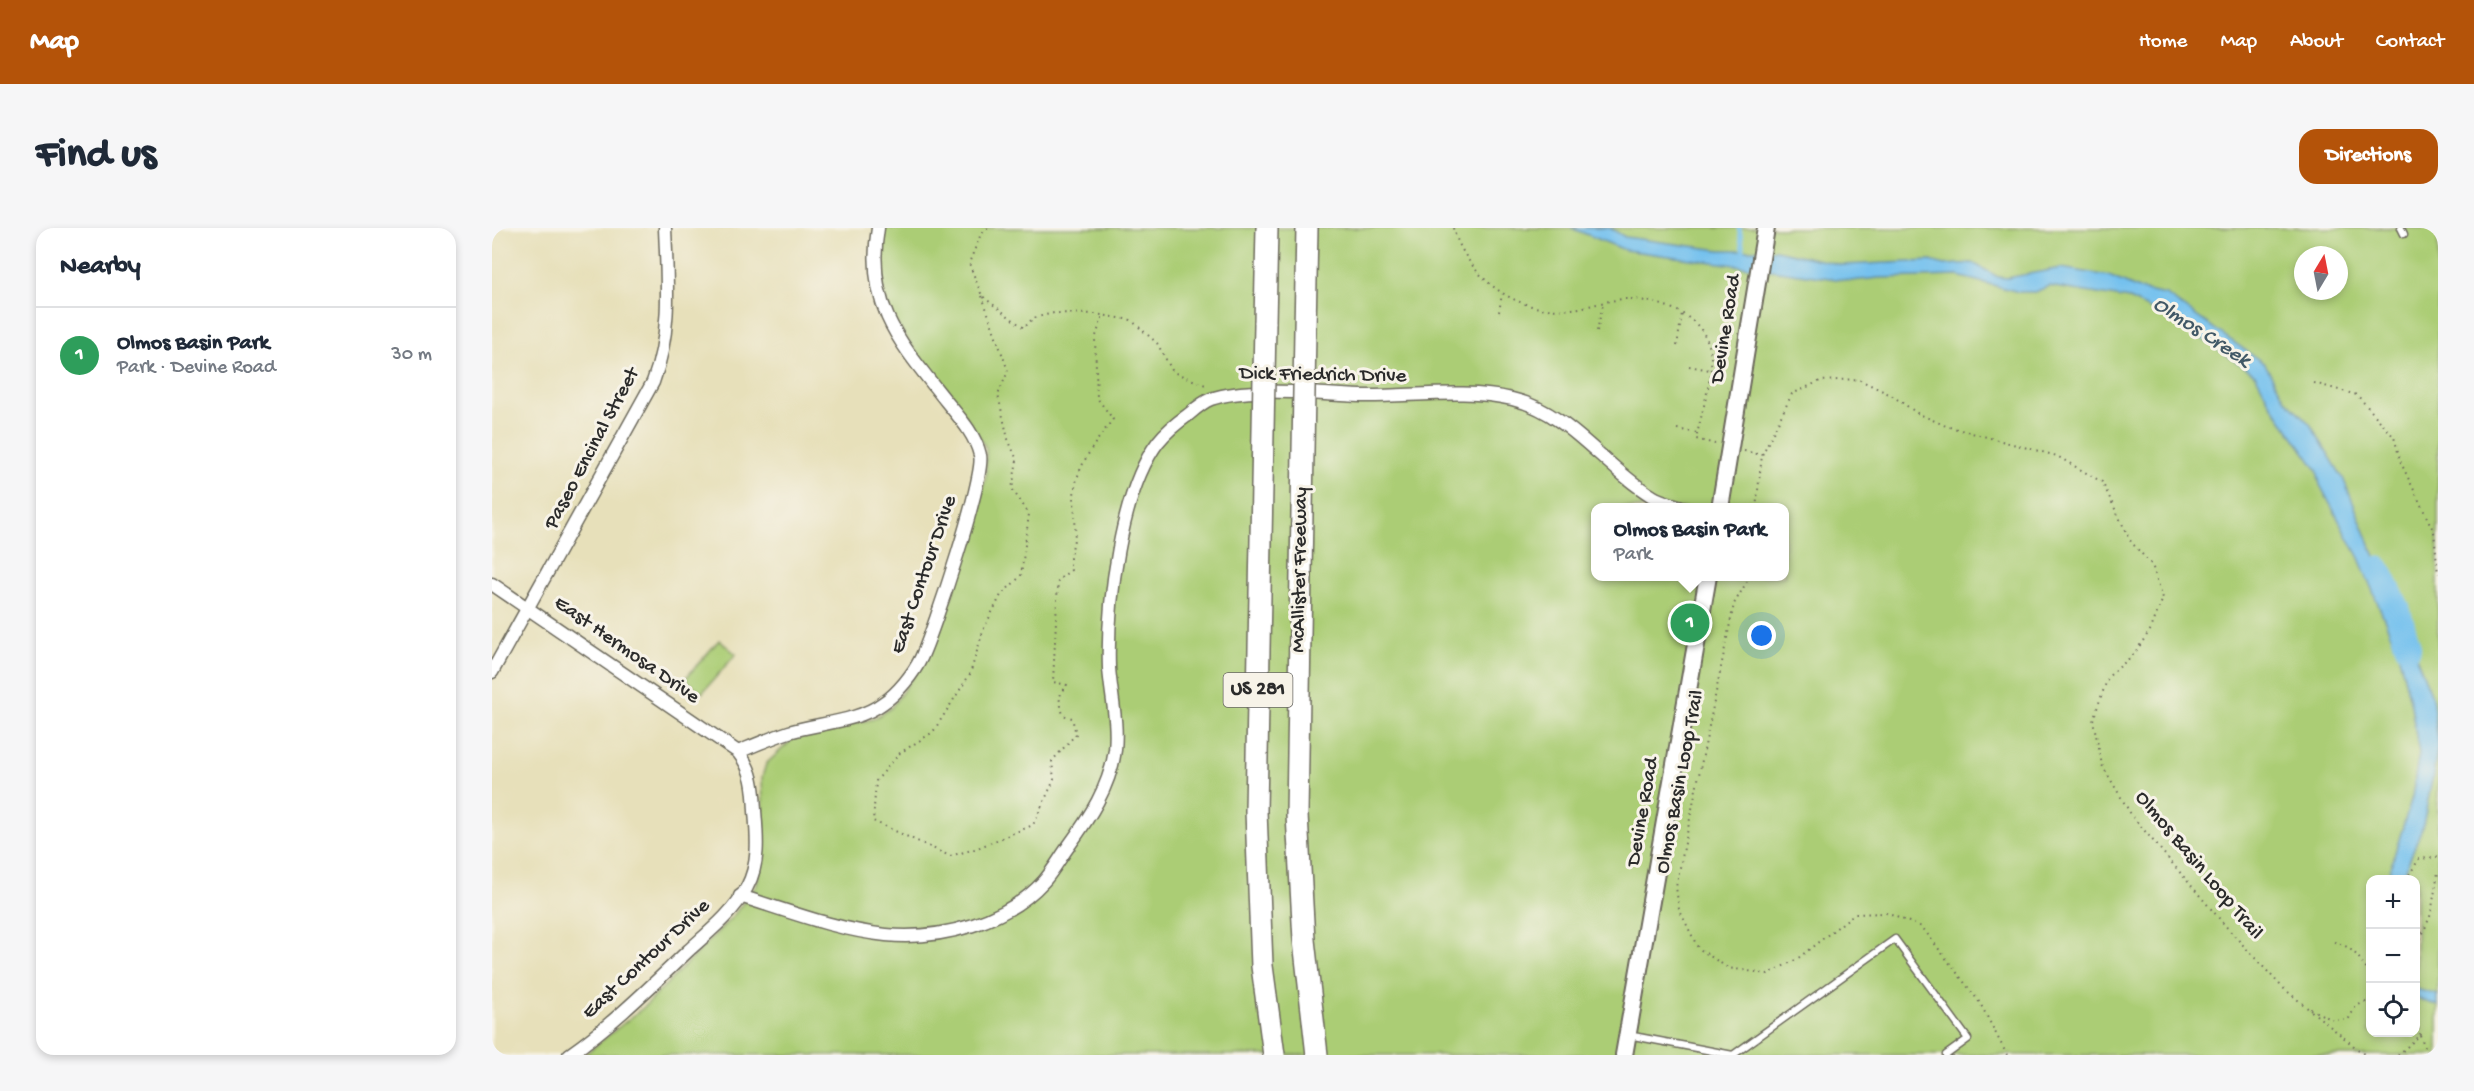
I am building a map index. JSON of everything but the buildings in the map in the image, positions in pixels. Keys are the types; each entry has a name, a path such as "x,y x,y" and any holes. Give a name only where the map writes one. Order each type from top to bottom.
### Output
{"highway":[{"name":"McAllister Freeway","path":"1267,228 1256,811 1262,966 1274,1055"},
{"name":"McAllister Freeway","path":"1307,228 1297,815 1304,940 1317,1055"}],"street":[{"name":"Paseo Encinal Street","path":"492,672 645,399 660,364 668,313 665,228"},
{"name":"East Contour Drive","path":"569,1055 617,1019 721,920 747,887 755,863 757,843 753,779 746,761 738,752 790,732 870,711 884,703 899,688 921,659 954,564 980,477 981,456 967,427 900,344 885,316 875,271 878,228"},
{"name":"Devine Road","path":"1721,503 1732,449 1766,230"},
{"name":"Dick Friedrich Drive","path":"740,896 852,929 888,935 928,934 976,925 1008,908 1043,881 1082,828 1101,796 1111,771 1116,725 1109,670 1109,614 1121,535 1137,485 1159,441 1180,421 1208,400 1238,392 1394,397 1471,395 1514,399 1548,414 1654,497 1672,503"},
{"name":"Devine Road","path":"1624,1055 1707,581"},
{"name":"East Hermosa Drive","path":"492,584 738,752"}],"lane":[{"path":"1628,1035 1733,1055 1895,939 1968,1039 1946,1055"}],"path":[{"path":"988,228 981,234 969,263 1008,371 998,395 1008,439 1017,460 1012,489 1029,514 1021,576 1001,595 984,628 970,674 933,732 900,753 876,781 873,821 950,856 975,849 1033,825 1054,780 1052,761 1076,734 1072,718 1063,715 1059,697 1067,685 1053,682 1056,600 1058,580 1071,570 1068,556 1074,539 1074,495 1077,478 1087,457 1113,419 1097,398 1095,339 1102,315"},
{"path":"1453,228 1474,269 1502,294 1528,304 1569,310 1631,299 1694,318 1704,335 1711,358 1696,439 1762,455"},
{"path":"1499,312 1502,294"},
{"path":"982,296 1024,328 1034,318 1054,313 1102,315 1131,320 1157,343 1173,372 1211,387"},
{"path":"1597,331 1603,304"},
{"path":"1677,346 1682,313"},
{"path":"1689,366 1710,370"},
{"name":"Olmos Basin Loop Trail","path":"1756,503 1762,455 1792,394 1820,381 1858,379 1891,395 1917,413 1946,426 2057,456 2102,482 2131,542 2152,566 2163,598 2151,629 2134,654 2108,677 2093,720 2102,765 2132,816 2274,979 2365,1055"},
{"path":"2314,382 2357,395 2394,437 2402,463 2434,532 2438,574"},
{"path":"1677,429 1697,433"},
{"name":"Olmos Basin Loop Trail","path":"1747,581 1734,604 1676,887 1679,909 1698,948 1728,968 1768,974 1797,959 1854,914 1886,913 1922,927 1980,1003 2007,1055"},
{"path":"2409,875 2419,859 2438,857"},
{"path":"2420,939 2431,914 2438,872"},
{"path":"2334,942 2346,945 2360,957 2366,968"},
{"path":"2307,1008 2334,1020 2348,1020 2356,1006 2366,1002"},
{"path":"2420,1035 2428,1055"},
{"path":"2398,1055 2418,1037"}],"green space":[{"path":"883,228 2438,228 2438,1055 584,1055 644,1007 733,916 757,885 764,839 762,777 766,764 795,737 873,719 891,708 930,652 950,602 971,537 986,476 986,448 969,421 896,323 885,300 879,257"},
{"path":"719,640 736,654 702,693 685,679"}],"water":[{"path":"1571,228 1610,228 1625,237 1720,250 1776,250 1842,265 1931,261 1944,265 1973,263 1998,277 2007,278 2061,268 2109,276 2141,290 2166,295 2265,364 2285,399 2310,424 2343,478 2432,696 2438,742 2434,770 2423,825 2404,875 2388,875 2412,797 2419,753 2411,705 2398,652 2359,558 2320,485 2317,470 2270,403 2255,374 2177,322 2129,299 2049,286 2035,292 2019,292 1958,276 1851,281 1625,250"},
{"path":"2420,990 2438,995 2438,1006 2420,999"}],"waterway":[{"path":"1739,228 1744,255"},
{"name":"Olmos Creek","path":"2378,569 2397,608 2408,647"}],"place":[{"name":"Olmos Basin Park","path":"1690,623"}]}
